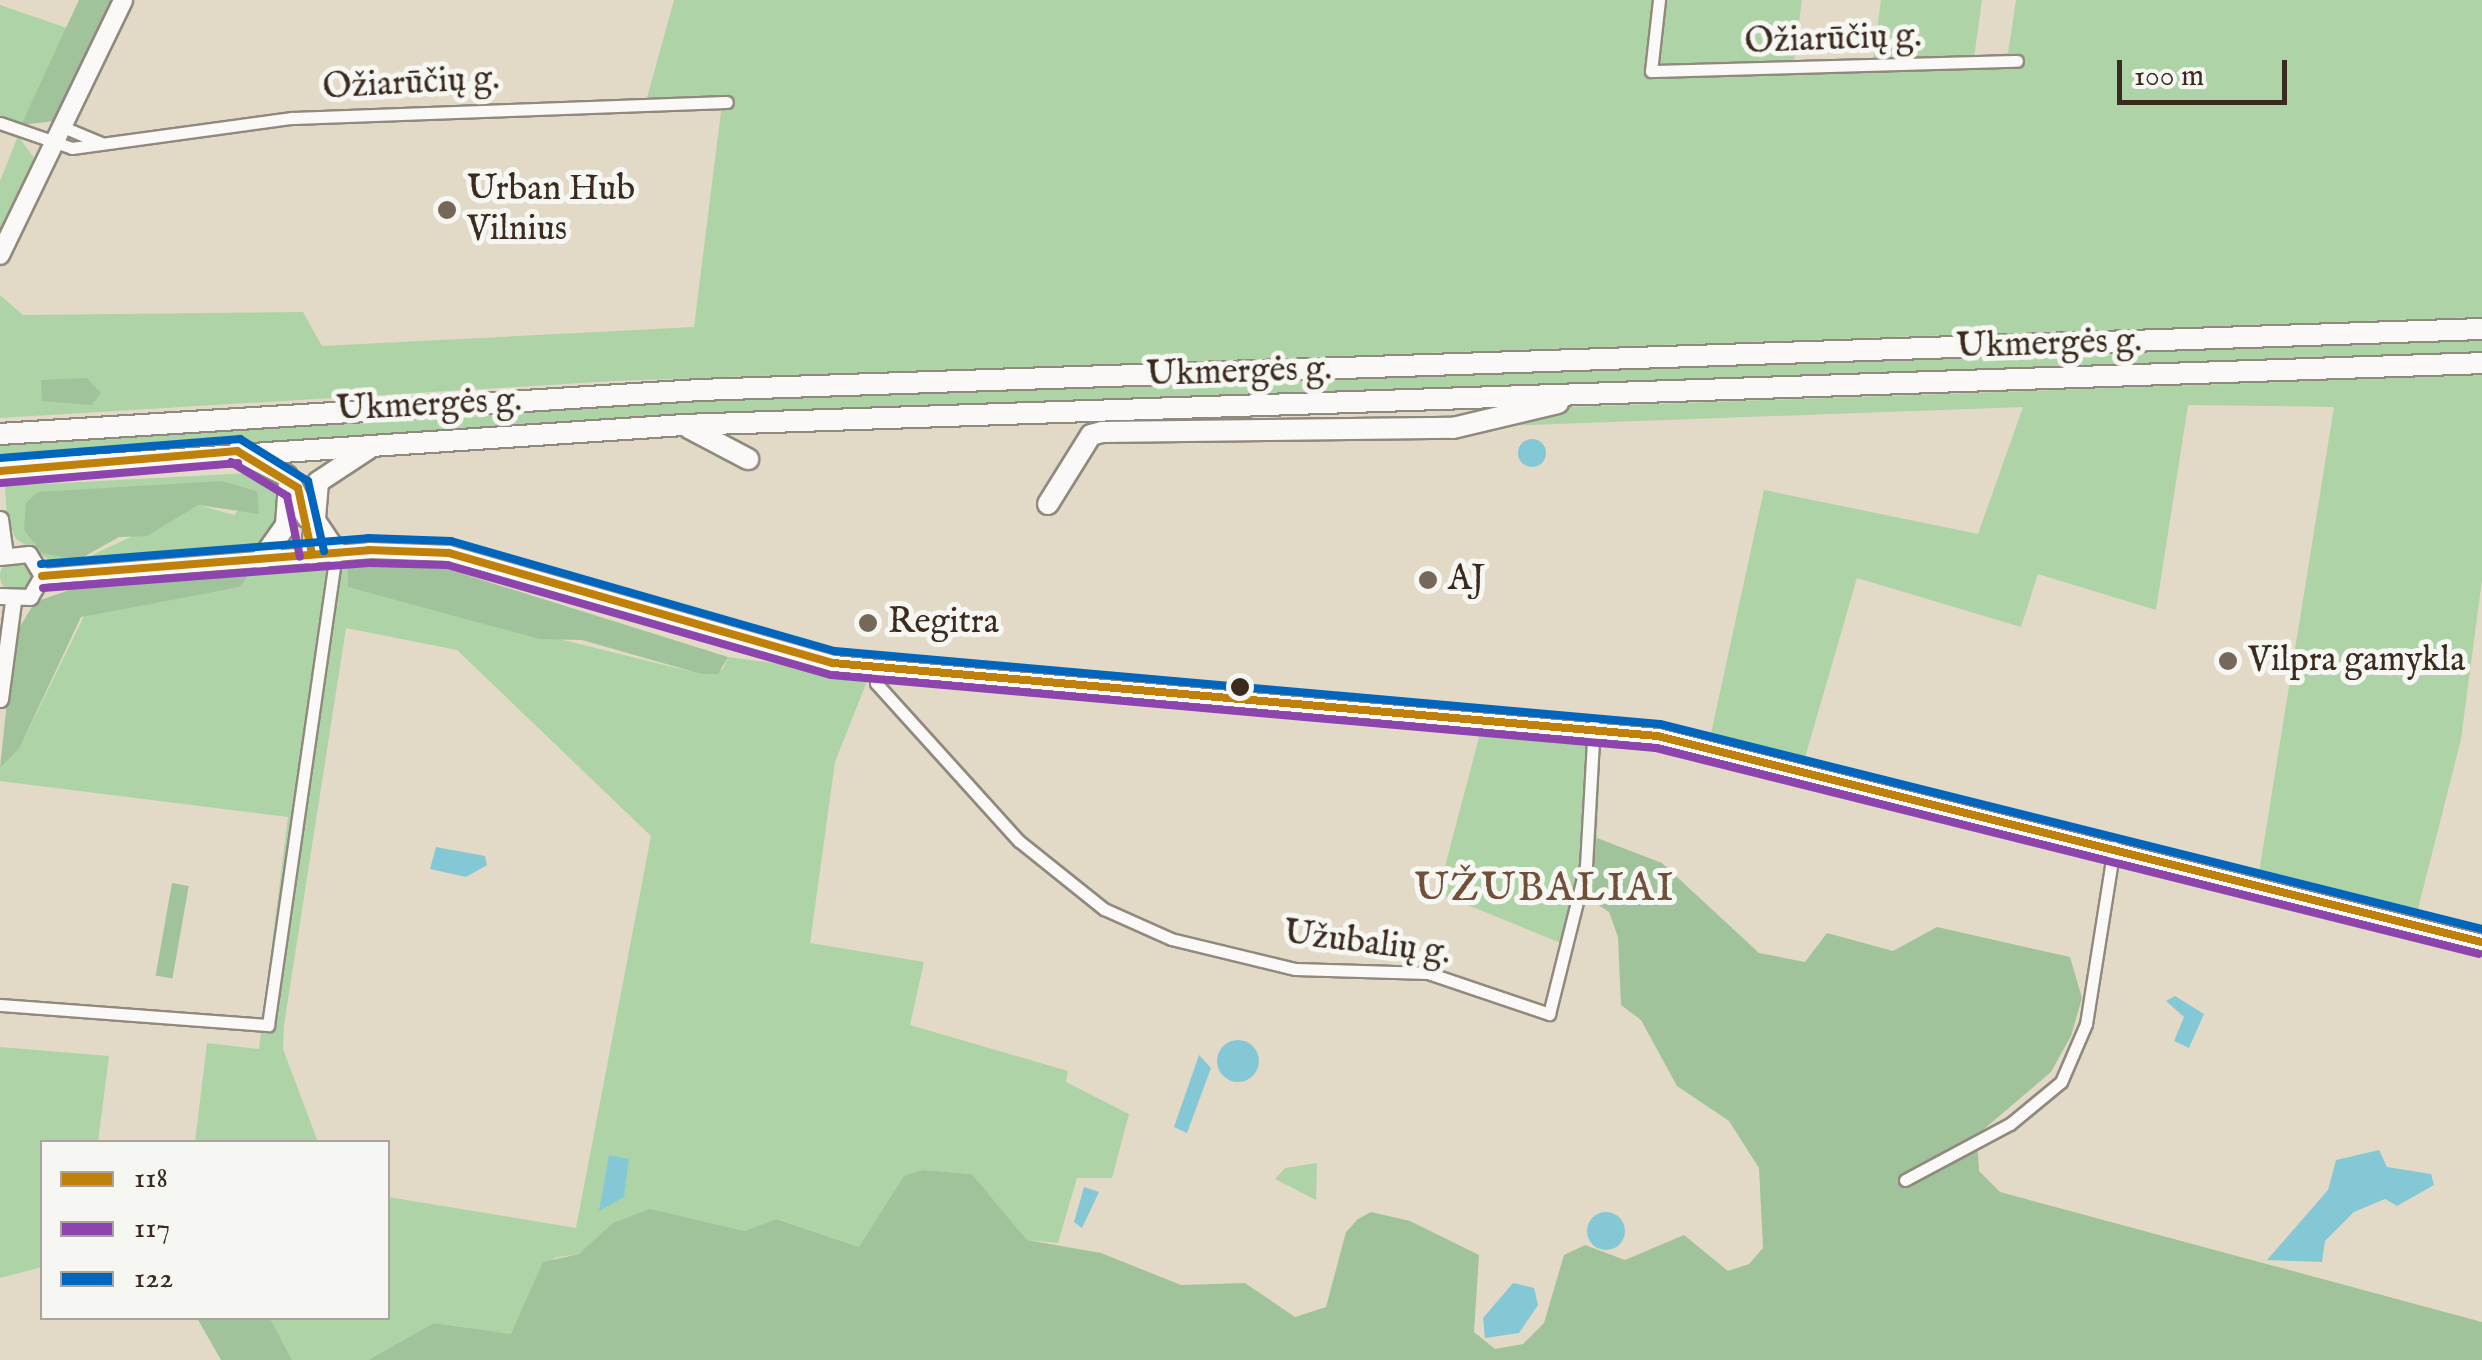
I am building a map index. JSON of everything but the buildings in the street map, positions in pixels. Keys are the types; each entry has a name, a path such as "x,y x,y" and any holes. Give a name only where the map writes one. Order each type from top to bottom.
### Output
{"highway":[{"name":"Ukmergės g.","path":"0,434 699,390 2482,329"},
{"name":"Ukmergės g.","path":"0,470 398,440 683,425 2482,363"},
{"path":"1048,504 1091,435 1102,432 1453,428 1634,392"},
{"path":"683,425 748,459"},
{"path":"312,554 312,497 325,473 398,440"},
{"path":"236,451 287,476 304,500 312,554"},
{"path":"262,559 286,524 287,476"},
{"path":"315,520 336,552"}],"main road":[{"path":"0,255 123,0"},
{"path":"0,519 2,555 30,554 42,576 36,592 7,599 0,699"},
{"path":"42,576 336,552 449,553 769,650 878,668 1594,725 2114,847 2482,942"}],"street":[{"name":"Ožiarūčių g.","path":"1659,0 1651,71 2018,61"},
{"name":"Ožiarūčių g.","path":"0,123 101,143 292,118 727,102"},
{"path":"0,1006 268,1025 336,552"},
{"name":"Užubalių g.","path":"878,668 876,683 1020,841 1113,914 1170,939 1294,969 1428,973 1550,1014 1586,866 1594,725"},
{"path":"1904,1180 2010,1124 2069,1068 2086,1024 2114,847"}],"green space":[{"path":"79,0 115,0 55,121 21,125"},
{"path":"674,0 1802,0 1794,62 1873,62 1881,0 1982,0 1974,58 2008,53 2016,0 2482,0 2482,317 614,381 0,418 0,295 23,315 303,312 322,346 694,327 723,96 647,98"},
{"path":"0,5 67,28 21,125 0,118"},
{"path":"18,136 35,159 0,231 0,181"},
{"path":"2482,338 2482,353 849,409 0,458 0,446 25,441 848,392"},
{"path":"2482,375 2482,580 2461,739 2417,913 2259,873 2334,407 2188,405 2156,610 2038,574 2021,627 1857,578 1804,761 1710,738 1764,490 1978,534 2023,407 1502,426 1569,407"},
{"path":"87,378 101,393 92,405 42,401 41,380"},
{"path":"251,473 275,485 286,507 256,547 66,570 16,539 7,519 5,486","holes":["222,481 257,491 234,515 198,505 86,558 24,530"]},
{"path":"222,481 257,491 259,514 198,505 147,536 119,537 78,560 42,553 24,530 26,503 38,492"},
{"path":"17,559 29,564 34,576 29,588 17,593 5,588 0,576 5,564"},
{"path":"347,564 348,587 701,674 723,669 728,657 869,676 835,762 810,943 924,962 910,1025 1068,1071 1066,1082 1129,1114 1112,1178 1077,1178 1058,1243 1027,1240 972,1174 923,1170 859,1247 778,1219 744,1231 650,1210 579,1254 554,1258 511,1334 434,1323 368,1360 292,1360 271,1320 390,1320 390,1197 576,1228 651,836 457,650 346,628 284,1025 283,1049 317,1140 195,1140 207,1043 259,1049 288,817 0,781 0,768 19,749 85,614 240,587 254,567"},
{"path":"347,564 441,567 728,657 718,674 701,674 582,640 540,639 348,587"},
{"path":"254,567 240,587 81,617 19,749 0,768 14,636 35,602 81,586"},
{"path":"1482,726 1601,736 1597,838 1585,896 1574,893 1561,943 1438,893"},
{"path":"1597,838 1662,863 1759,953 1805,962 1827,933 1893,951 1937,927 2070,957 2082,998 2071,1036 2051,1072 1977,1135 1979,1171 2000,1192 2482,1322 2482,1360 368,1360 434,1323 511,1334 543,1262 579,1254 613,1223 650,1209 744,1231 777,1219 859,1247 904,1176 923,1170 972,1174 1027,1240 1101,1253 1181,1285 1245,1283 1295,1317 1326,1307 1346,1232 1358,1219 1371,1212 1410,1221 1479,1255 1474,1332 1495,1349 1523,1344 1544,1323 1564,1255 1585,1245 1625,1260 1684,1235 1728,1271 1749,1264 1763,1248 1759,1168 1729,1121 1677,1086 1641,1020 1621,1005 1618,937 1609,912 1585,896"},
{"path":"172,883 189,886 172,979 156,976"},
{"path":"0,1047 109,1056 98,1140 40,1140 40,1268 0,1278"},
{"path":"1317,1163 1316,1200 1275,1179 1285,1168"},
{"path":"198,1320 271,1320 292,1360 221,1360"}],"water":[{"path":"1532,439 1542,443 1546,453 1542,463 1532,467 1522,463 1518,453 1522,443"},
{"path":"436,847 485,856 487,865 466,877 430,869"},
{"path":"2175,996 2204,1014 2189,1048 2174,1041 2184,1017 2166,1001"},
{"path":"1238,1040 1253,1046 1259,1061 1253,1076 1238,1082 1223,1076 1217,1061 1223,1046"},
{"path":"1199,1055 1211,1068 1187,1133 1174,1127"},
{"path":"2379,1150 2387,1167 2431,1174 2434,1185 2397,1206 2385,1199 2354,1212 2325,1241 2322,1262 2267,1260 2328,1190 2336,1160"},
{"path":"609,1155 629,1159 624,1197 599,1211"},
{"path":"1084,1187 1099,1192 1082,1228 1074,1222"},
{"path":"1606,1212 1619,1218 1625,1231 1619,1244 1606,1250 1593,1244 1587,1231 1593,1218"},
{"path":"1513,1283 1534,1288 1538,1305 1519,1333 1485,1338 1483,1318"}],"transit line":[{"name":"122","path":"0,458 240,439 308,481 324,551"},
{"name":"118","path":"237,451 298,488 312,554"},
{"name":"118","path":"0,471 237,451"},
{"name":"117","path":"231,462 287,496 300,557"},
{"name":"117","path":"1,483 238,463"},
{"name":"122","path":"41,564 368,538 451,541 835,651 1660,724 2482,929"},
{"name":"118","path":"42,576 369,550 449,553 833,663 1658,736 2482,942"},
{"name":"117","path":"43,588 369,563 447,565 831,675 1656,748 2479,954"}],"place":[{"name":"Urban Hub Vilnius","path":"447,210"},
{"name":"AJ","path":"1428,580"},
{"name":"Regitra","path":"868,623"},
{"name":"Vilpra gamykla","path":"2228,661"}],"district":[{"name":"UŽUBALIAI","path":"1545,890"}]}
